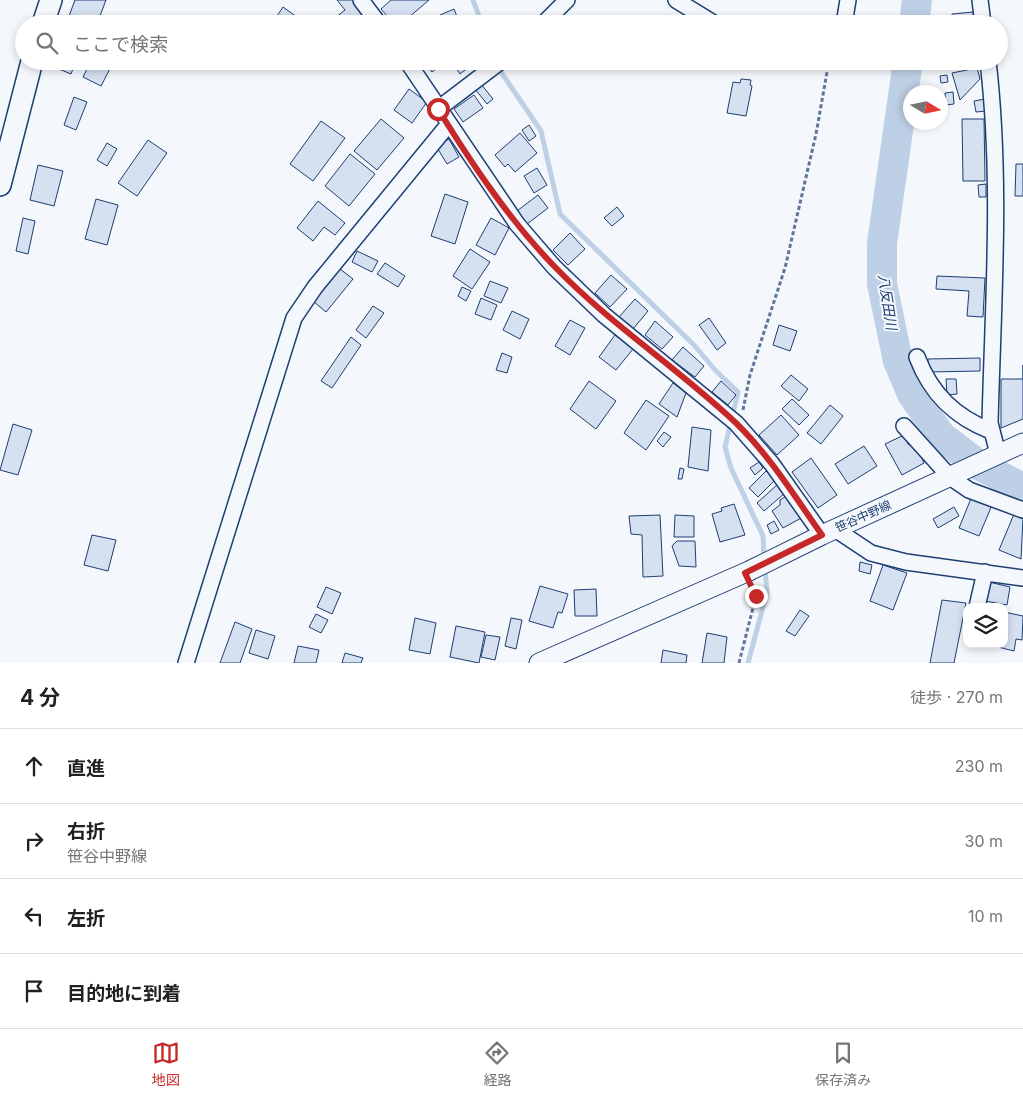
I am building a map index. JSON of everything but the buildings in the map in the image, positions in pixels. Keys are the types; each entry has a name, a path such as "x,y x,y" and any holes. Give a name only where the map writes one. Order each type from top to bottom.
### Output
{"main road":[{"path":"46,15 51,0"},
{"path":"0,185 30,70"}],"street":[{"path":"361,0 372,15"},
{"path":"552,15 566,0"},
{"path":"676,0 700,15"},
{"path":"846,15 848,0"},
{"path":"980,0 982,15"},
{"path":"413,70 448,125 517,224 554,266 604,315 734,422 772,464 828,532 871,553 906,562 1023,578"},
{"path":"438,109 489,70"},
{"path":"989,70 993,108 995,229 990,423 997,455"},
{"path":"186,663 294,318 315,287 448,125"},
{"path":"917,357 929,385 958,415 969,423 992,432"},
{"path":"904,426 950,477 969,490 1023,510"},
{"name":"笹谷中野線","path":"539,663 778,558 828,532 997,455 1021,447"},
{"path":"978,603 984,572"}],"path":[{"path":"734,422 785,268 816,134 827,70"},
{"path":"739,663 756,596 747,572"}],"waterway":[{"path":"473,0 479,15"},
{"name":"八反田川","path":"915,15 917,0"},
{"path":"500,70 541,131 560,214 694,345 716,371 738,392 725,447 731,468 763,536 764,559"},
{"name":"八反田川","path":"907,70 882,243 882,284 898,361 912,394 941,436 980,466 1023,488"},
{"path":"748,663 767,592 765,568"}],"route":[{"path":"438,109 517,224 554,266 604,315 736,423 772,464 822,535 745,573 756,596"}]}
